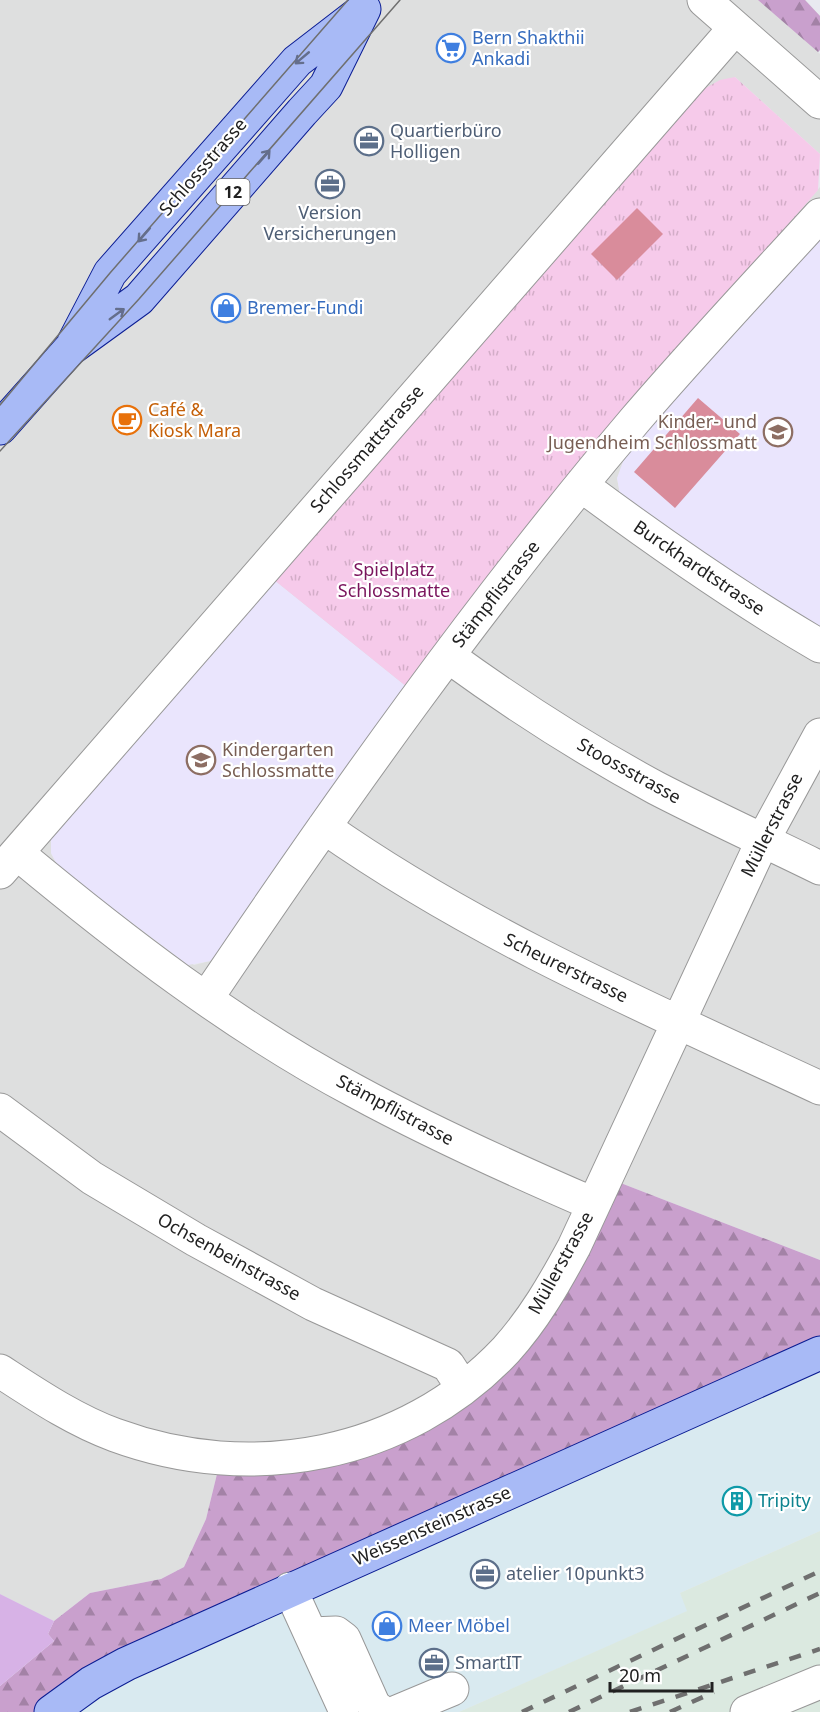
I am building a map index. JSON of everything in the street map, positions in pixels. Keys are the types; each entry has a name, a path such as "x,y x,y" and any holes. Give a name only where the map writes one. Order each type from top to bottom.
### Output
{"main road":[{"name":"Schlossstrasse","path":"0,428 70,349 110,273 297,61 368,4"},
{"name":"Weissensteinstrasse","path":"51,1712 92,1683 126,1664 820,1353"}],"street":[{"path":"704,0 820,102"},
{"name":"Schlossmattstrasse","path":"9,863 225,611 735,28"},
{"name":"Stämpflistrasse","path":"206,999 324,827 448,656 581,485 691,356 820,215"},
{"name":"Burckhardtstrasse","path":"581,485 686,563 754,608 820,646"},
{"name":"Stoossstrasse","path":"448,656 590,750 656,787 820,868"},
{"name":"Müllerstrasse","path":"0,1371 63,1410 114,1435 173,1453 231,1461 291,1458 354,1443 389,1431 463,1388 506,1350 529,1322 557,1278 763,840 820,735"},
{"name":"Scheurerstrasse","path":"324,827 416,888 487,929 677,1022 820,1088"},
{"name":"Stämpflistrasse","path":"9,863 83,908 206,999 353,1090 432,1131 593,1204"},
{"name":"Ochsenbeinstrasse","path":"0,1110 92,1178 196,1240 312,1304 448,1365 463,1388"},
{"path":"290,1589 343,1706"},
{"path":"311,1634 336,1633 344,1639 375,1706 382,1712"},
{"path":"747,1712 820,1682"},
{"path":"397,1712 452,1689"}],"shaded area":[{"path":"0,0 805,0 820,16 818,52 820,54 820,154 735,77 362,478 627,410 820,187 820,232 617,478 620,494 820,630 820,1260 618,1182 532,1339 286,1472 217,1474 206,1519 184,1567 161,1579 90,1593 54,1621 0,1594","holes":["51,839 210,961 194,965 59,869 51,853"]},
{"path":"637,208 663,234 617,280 591,254"},
{"name":"Kinder- und Jugendheim Schlossmatt","path":"820,232 820,630 785,610 620,494 617,478 625,456"},
{"path":"698,398 740,434 675,508 634,472"},
{"path":"273,579 407,687 220,953 210,961 188,965 59,868 51,853 51,839"},
{"path":"820,1352 820,1531 680,1593 688,1611 459,1712 46,1712"},
{"path":"820,1531 820,1712 459,1712 687,1611 680,1593"},
{"path":"0,1594 54,1621 48,1634 54,1641 0,1686"}],"green space":[{"path":"758,0 805,0 820,16 820,50 818,52"},
{"name":"Spielplatz Schlossmatte","path":"735,77 820,154 818,190 627,410 407,687 273,579 702,90 720,80"},
{"path":"618,1182 820,1260 820,1350 46,1712 0,1712 0,1686 54,1641 48,1634 54,1621 90,1593 161,1579 184,1567 206,1519 217,1474 286,1472 450,1413"}],"tram line":[{"path":"0,405 110,273 348,0"},
{"path":"0,451 139,299 400,0"}],"railway":[{"path":"522,1712 820,1571"},
{"path":"569,1712 820,1593"},
{"path":"630,1712 820,1649"},
{"path":"670,1712 714,1692"}],"place":[{"name":"Bern Shakthii Ankadi","path":"451,48"},
{"name":"Quartierbüro Holligen","path":"369,141"},
{"name":"Version Versicherungen","path":"330,184"},
{"name":"Bremer-Fundi","path":"226,308"},
{"name":"Café & Kiosk Mara","path":"127,420"},
{"name":"Kinder- und Jugendheim Schlossmatt","path":"778,432"},
{"name":"Kindergarten Schlossmatte","path":"201,760"},
{"name":"Tripity","path":"737,1501"},
{"name":"atelier 10punkt3","path":"485,1574"},
{"name":"Meer Möbel","path":"387,1626"},
{"name":"SmartIT","path":"434,1663"}]}
